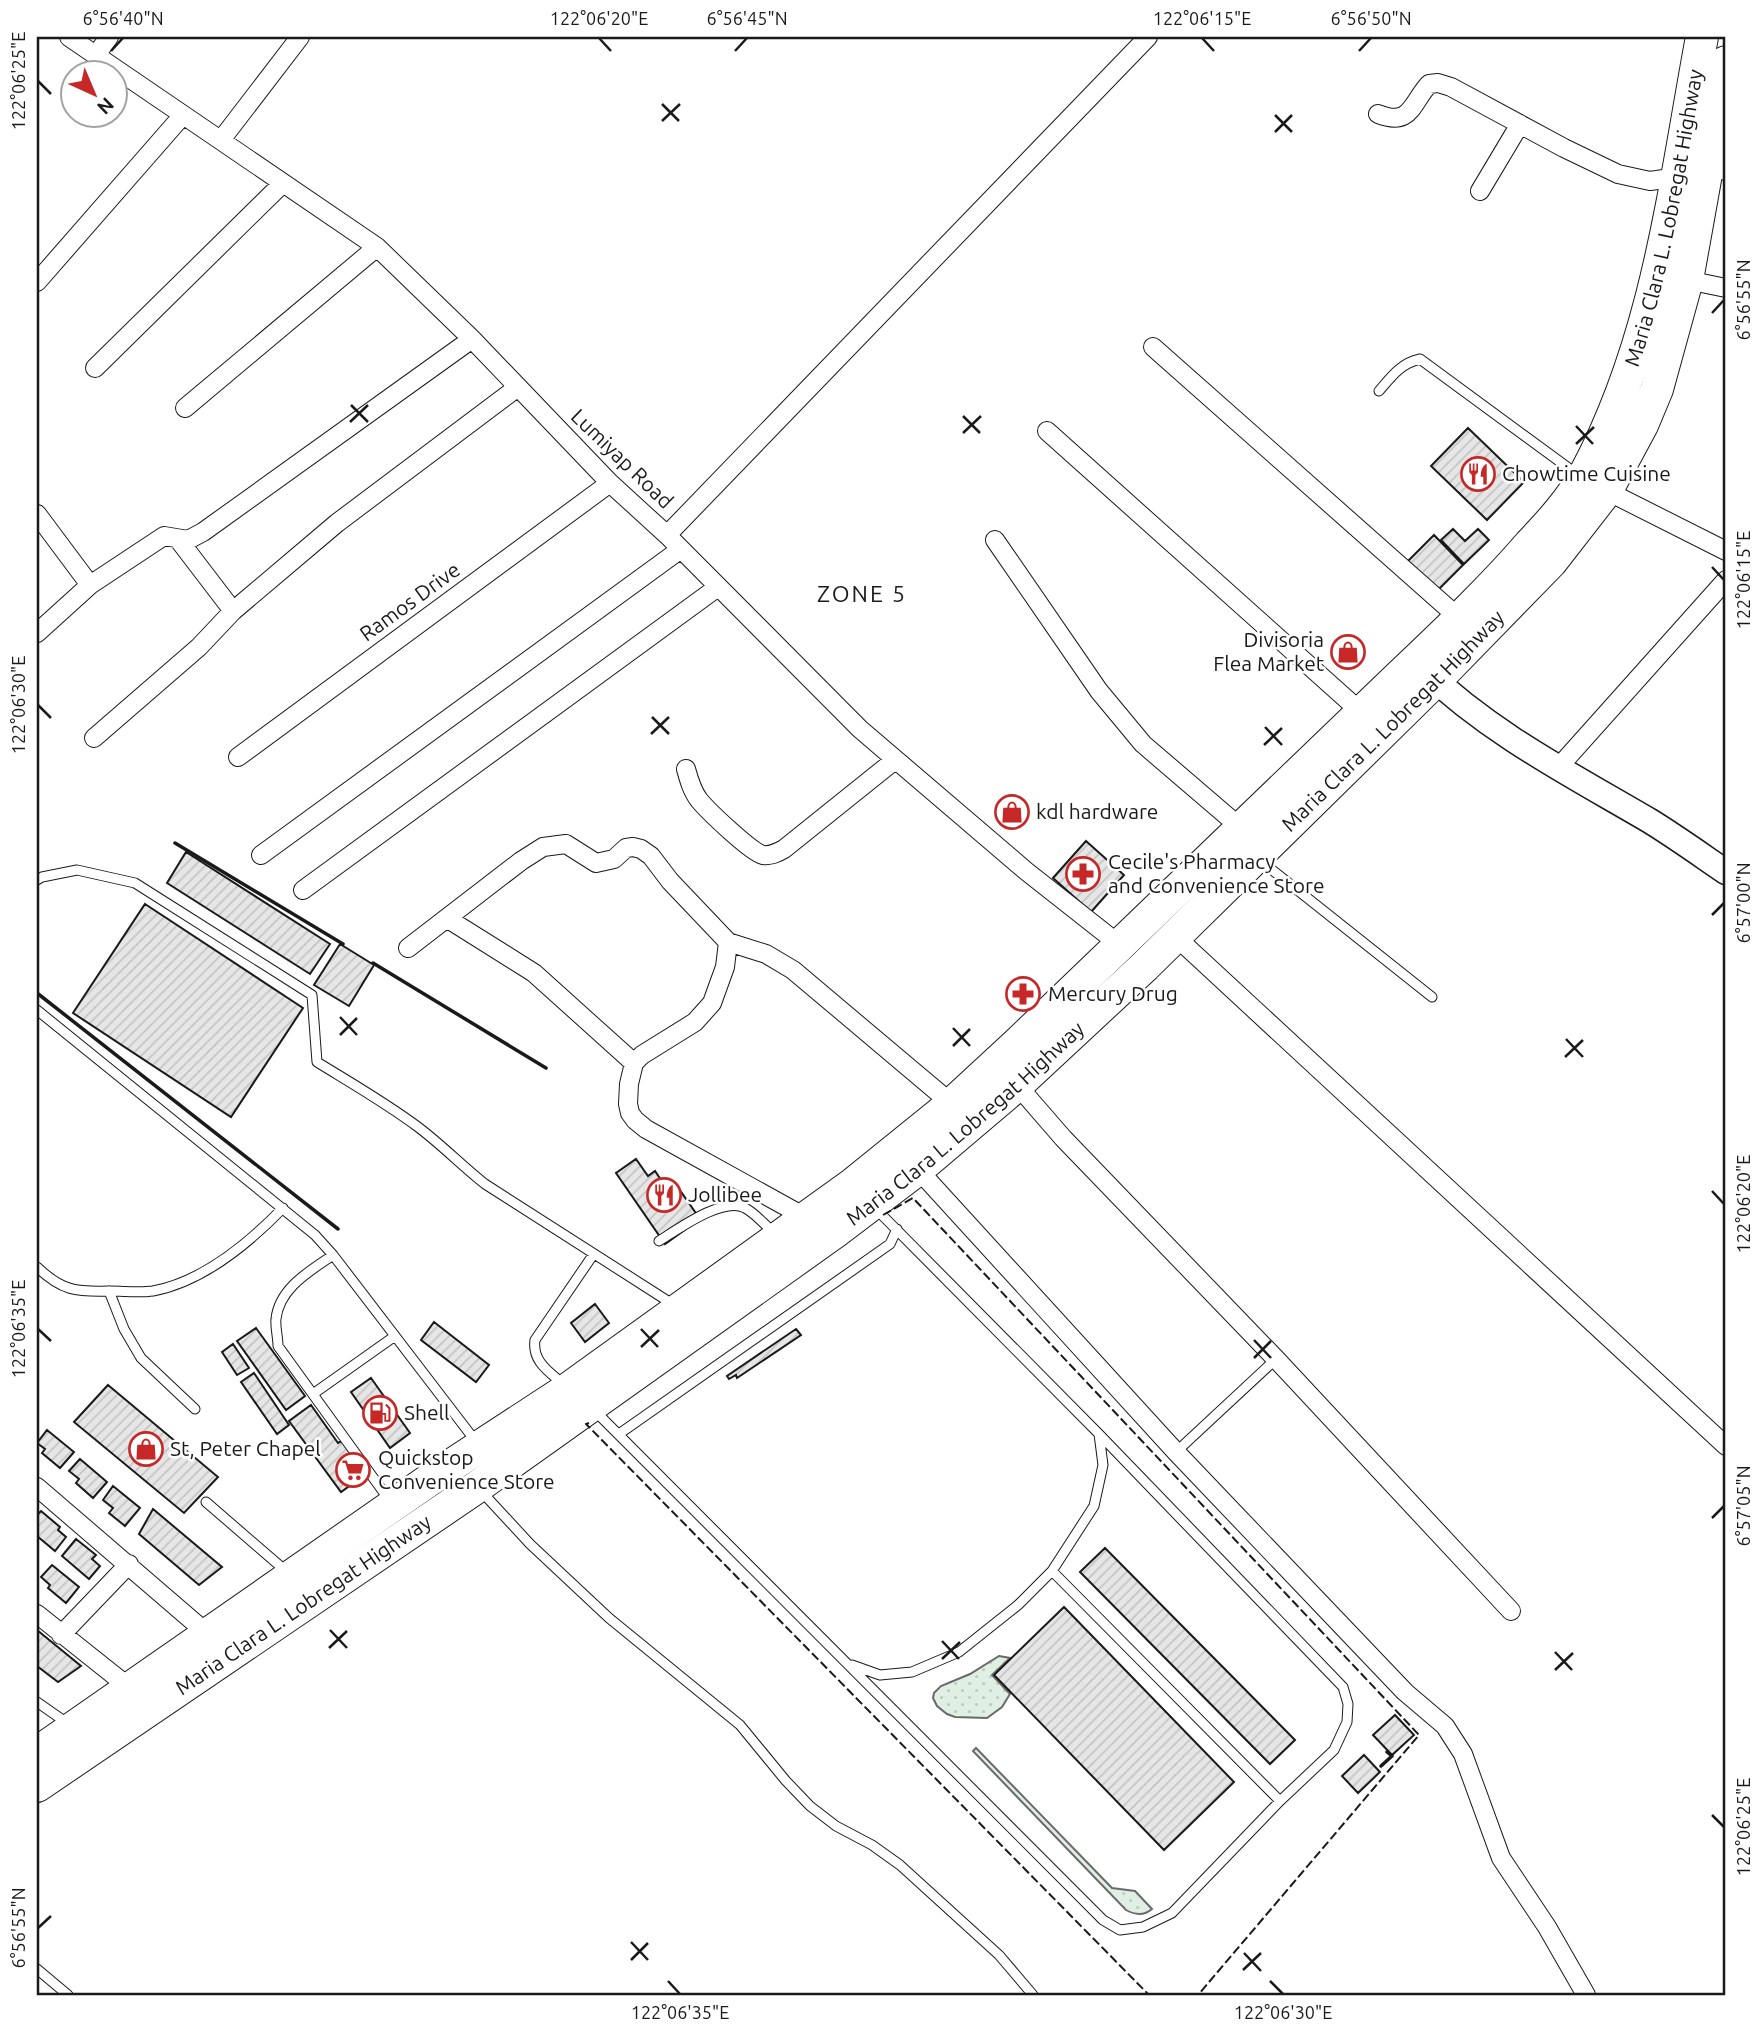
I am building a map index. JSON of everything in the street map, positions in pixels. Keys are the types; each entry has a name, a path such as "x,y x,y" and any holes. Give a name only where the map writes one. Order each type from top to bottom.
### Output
{"highway":[{"name":"Maria Clara L. Lobregat Highway","path":"909,1159 952,1104 1362,713 1425,671 1459,618 1555,516 1595,484 1609,425 1635,361 1656,285 1702,37"},
{"name":"Maria Clara L. Lobregat Highway","path":"37,1786 219,1644 292,1576 480,1447 579,1398 909,1159 1017,1085 1146,966 1256,856 1425,671 1551,562 1595,484 1642,425 1657,389 1717,169 1726,62"},
{"name":"Maria Clara L. Lobregat Highway","path":"37,1753 130,1688 219,1644 477,1487 679,1308 805,1217 862,1194"}],"street":[{"name":"Lumiyap Road","path":"69,37 377,247 472,339 610,483 667,535 860,729 1026,870 1146,966"},
{"path":"96,55 109,37"},
{"path":"220,140 300,37"},
{"path":"667,535 1148,37"},
{"path":"1378,114 1392,120 1404,117 1413,109 1429,84 1438,83 1451,87 1618,174 1650,181 1717,169"},
{"path":"37,282 183,115"},
{"path":"1480,191 1520,124"},
{"path":"95,368 283,183"},
{"path":"185,408 377,247"},
{"path":"1687,280 1726,288"},
{"path":"37,634 90,585 164,536 188,540 203,532 472,339"},
{"path":"1153,347 1459,618"},
{"path":"94,738 200,647 233,611 337,523 518,387"},
{"path":"1047,431 1362,713"},
{"name":"Ramos Drive","path":"237,757 610,483"},
{"path":"1595,484 1726,551"},
{"path":"37,514 90,585"},
{"path":"178,539 233,611"},
{"path":"995,540 1099,691 1143,744 1241,828"},
{"path":"261,855 681,549"},
{"path":"1557,769 1726,580"},
{"path":"303,890 718,587"},
{"path":"1425,671 1493,727 1557,769 1652,822 1726,872"},
{"path":"687,769 699,799 751,849 762,855 774,855 895,761"},
{"path":"408,948 543,847 566,844 596,863 614,859 626,848 633,847 650,856 728,942 766,954 793,970 952,1104"},
{"path":"447,919 534,973 634,1063"},
{"path":"1175,936 1726,1446"},
{"path":"728,942 725,967 712,1003 695,1022 642,1055 634,1063 629,1084 630,1113 635,1120 676,1146 805,1217"},
{"path":"1017,1085 1063,1138 1276,1359 1511,1611"},
{"path":"909,1159 1176,1452 1405,1692 1445,1726 1463,1754 1502,1858 1547,1927 1586,1995"},
{"path":"37,1487 219,1644"},
{"path":"61,1635 129,1564"},
{"path":"37,1614 130,1688"}],"lane":[{"path":"1379,391 1397,370 1409,361 1420,359 1595,484"},
{"path":"1256,856 1432,997"},
{"path":"37,880 77,870 135,883 312,995 317,1062 391,1107 485,1184 679,1308"},
{"path":"37,1010 316,1235 480,1447"},
{"path":"593,1255 536,1340 536,1356 543,1367 619,1434 1103,1920 1120,1930 1143,1927 1172,1913 1280,1801 1334,1750 1347,1722 1348,1704 1343,1687 862,1194"},
{"path":"659,1241 702,1216 723,1206 734,1205 744,1207 778,1236"},
{"path":"37,1266 51,1281 78,1292 151,1291 178,1284 206,1269 247,1241 283,1208"},
{"path":"619,1434 890,1244 897,1229"},
{"path":"333,1255 298,1279 281,1302 276,1319 278,1346 393,1506"},
{"path":"109,1291 124,1329 141,1358 195,1409"},
{"path":"313,1394 395,1336"},
{"path":"1176,1452 1276,1359"},
{"path":"849,1664 880,1675 912,1672 959,1652 1018,1605 1052,1571 1094,1506 1103,1465 1099,1434"},
{"path":"477,1487 530,1544 609,1618 740,1725 786,1782 810,1806 836,1826 872,1845 900,1865 999,1955 1030,1994"},
{"path":"206,1502 292,1576"},
{"path":"1052,1571 1280,1801"},
{"path":"37,1702 74,1727"},
{"path":"37,1969 68,1995"}],"green space":[{"path":"999,1656 1010,1658 992,1675 1010,1694 1002,1707 987,1718 955,1717 937,1706 934,1693 941,1686 970,1674"},
{"path":"976,1748 1112,1888 1135,1891 1152,1909 1139,1914 1126,1910 973,1751"}],"building":[{"name":"Chowtime Cuisine","path":"1468,428 1524,482 1487,520 1431,466"},
{"path":"1453,529 1465,541 1478,529 1489,540 1464,564 1441,540"},
{"path":"1434,535 1463,565 1434,594 1405,564"},
{"path":"1086,841 1124,875 1091,912 1053,878"},
{"path":"186,852 330,944 310,974 167,883"},
{"path":"145,904 303,1008 231,1117 73,1013"},
{"path":"340,944 374,965 349,1006 314,985"},
{"path":"636,1159 648,1176 655,1171 671,1195 679,1189 700,1219 665,1244 616,1173"},
{"path":"595,1304 609,1323 585,1342 571,1323"},
{"path":"434,1322 489,1365 476,1382 421,1340"},
{"path":"256,1328 305,1396 286,1410 237,1341"},
{"path":"796,1329 801,1335 737,1378 736,1375 729,1379 727,1376"},
{"path":"233,1344 249,1368 237,1375 222,1352"},
{"path":"254,1373 289,1425 277,1434 241,1382"},
{"name":"Shell","path":"371,1378 410,1433 390,1448 351,1392"},
{"name":"St, Peter Chapel","path":"108,1385 218,1477 184,1513 74,1422"},
{"path":"311,1405 338,1443 342,1441 366,1474 341,1492 289,1421"},
{"path":"47,1430 74,1452 60,1468 42,1453 45,1449 37,1443"},
{"path":"80,1459 107,1482 93,1498 76,1483 79,1479 69,1471"},
{"path":"113,1486 140,1508 125,1526 109,1513 113,1508 103,1500"},
{"path":"153,1509 222,1567 199,1585 139,1534"},
{"path":"41,1511 60,1527 58,1530 66,1537 55,1551 37,1536 37,1515"},
{"path":"76,1539 96,1555 92,1559 100,1566 89,1579 62,1556"},
{"path":"1105,1548 1295,1740 1270,1764 1080,1572"},
{"path":"52,1565 79,1587 66,1603 48,1588 50,1585 41,1577"},
{"path":"1064,1607 1234,1782 1164,1850 994,1675"},
{"path":"37,1630 81,1666 58,1682 37,1666"},
{"path":"1395,1715 1414,1735 1392,1755 1373,1735"},
{"path":"1364,1755 1380,1772 1358,1793 1342,1776"}],"fence":[{"path":"883,1215 913,1198 1419,1735 1198,1995"},
{"path":"589,1423 586,1424 1149,1995"}],"wall":[{"path":"175,843 343,944"},
{"path":"373,963 546,1068"},
{"path":"37,993 338,1229"},
{"path":"1381,1766 1392,1756 1387,1752"}],"place":[{"name":"Chowtime Cuisine","path":"1478,474"},
{"name":"Divisoria Flea Market","path":"1348,652"},
{"name":"kdl hardware","path":"1012,812"},
{"name":"Cecile's Pharmacy and Convenience Store","path":"1083,874"},
{"name":"Mercury Drug","path":"1023,994"},
{"name":"Jollibee","path":"664,1195"},
{"name":"Shell","path":"380,1413"},
{"name":"St, Peter Chapel","path":"146,1449"},
{"name":"Quickstop Convenience Store","path":"353,1470"}],"district":[{"name":"ZONE 5","path":"862,594"}]}
